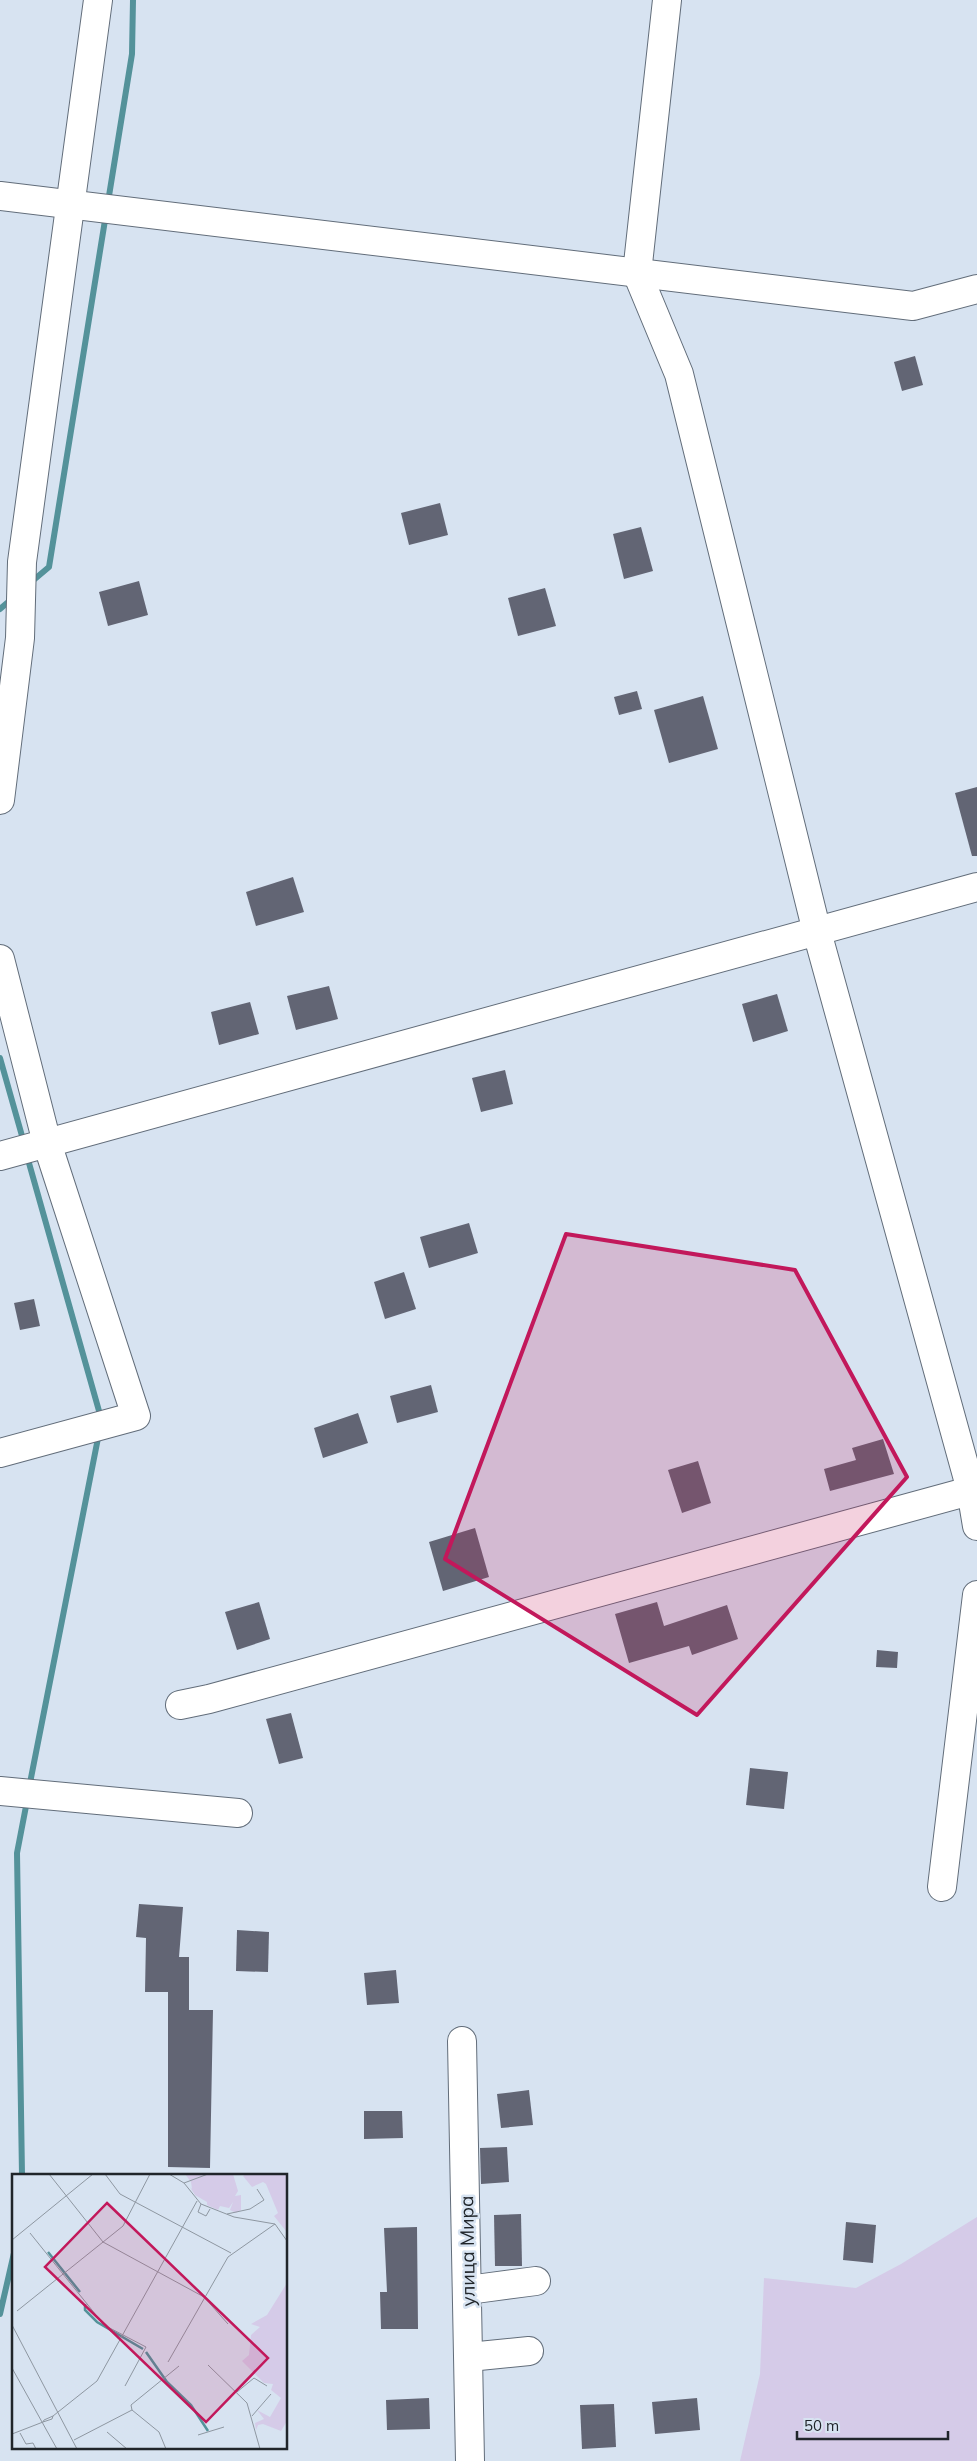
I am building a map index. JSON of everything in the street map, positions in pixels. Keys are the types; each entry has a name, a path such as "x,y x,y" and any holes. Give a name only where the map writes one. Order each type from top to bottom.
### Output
{"street":[{"path":"0,800 20,638 22,562 98,0"},
{"path":"667,0 637,273 679,374 817,932 974,1490 977,1526"},
{"path":"0,196 913,306 977,289"},
{"path":"0,1156 817,932 977,886"},
{"path":"0,959 47,1143 136,1416 0,1453"},
{"path":"180,1705 974,1490"},
{"path":"942,1887 977,1595"},
{"path":"0,1791 238,1813"},
{"name":"улица Мира","path":"462,2041 470,2461"},
{"path":"468,2290 536,2281"},
{"path":"469,2357 529,2351"}],"highlighted area":[{"path":"566,1234 795,1270 907,1477 697,1715 445,1559"}],"shaded area":[{"path":"977,2217 977,2461 740,2461 760,2374 764,2278 856,2288 901,2264"}],"building":[{"path":"915,356 923,385 902,391 894,362"},
{"path":"440,503 448,535 409,545 401,513"},
{"path":"641,527 653,571 624,579 613,534"},
{"path":"139,581 148,615 108,626 99,592"},
{"path":"545,588 556,626 518,636 508,598"},
{"path":"637,691 642,709 619,715 614,697"},
{"path":"703,696 718,749 669,763 654,710"},
{"path":"977,787 977,856 972,856 955,793"},
{"path":"293,877 304,912 256,926 246,892"},
{"path":"329,986 338,1019 296,1030 287,996"},
{"path":"777,994 788,1031 753,1042 742,1004"},
{"path":"250,1002 259,1034 219,1045 211,1012"},
{"path":"505,1070 513,1104 481,1112 472,1078"},
{"path":"469,1223 478,1253 429,1268 420,1237"},
{"path":"404,1272 416,1309 385,1319 374,1282"},
{"path":"34,1299 40,1326 20,1330 14,1303"},
{"path":"431,1385 438,1412 397,1423 390,1396"},
{"path":"358,1413 368,1443 323,1458 314,1428"},
{"path":"883,1439 894,1474 830,1491 824,1469 856,1460 852,1448"},
{"path":"698,1461 711,1503 682,1513 668,1470"},
{"path":"475,1528 489,1577 443,1591 429,1542"},
{"path":"259,1602 270,1639 237,1650 225,1612"},
{"path":"657,1602 664,1626 727,1605 738,1639 692,1655 689,1646 629,1663 615,1614"},
{"path":"877,1650 898,1652 897,1668 876,1667"},
{"path":"291,1713 303,1758 279,1764 266,1719"},
{"path":"750,1768 788,1772 784,1809 746,1805"},
{"path":"139,1904 183,1907 179,1957 189,1957 189,2010 213,2010 210,2168 168,2167 168,1992 145,1992 146,1938 136,1937"},
{"path":"237,1930 269,1932 268,1972 236,1971"},
{"path":"396,1970 399,2003 367,2005 364,1973"},
{"path":"529,2090 533,2125 501,2128 497,2094"},
{"path":"364,2111 402,2111 403,2138 364,2139"},
{"path":"507,2147 509,2182 481,2184 480,2148"},
{"path":"521,2214 522,2266 495,2266 494,2215"},
{"path":"846,2222 876,2225 873,2263 843,2260"},
{"path":"417,2227 418,2329 381,2329 380,2292 387,2292 384,2228"},
{"path":"429,2398 430,2429 387,2430 386,2400"},
{"path":"697,2398 700,2430 655,2434 652,2402"},
{"path":"614,2404 616,2447 582,2449 580,2405"}],"waterway":[{"path":"108,202 132,54 133,0"},
{"path":"30,583 49,567 106,214"},
{"path":"0,609 13,598"},
{"path":"0,1058 24,1143"},
{"path":"27,1156 101,1418"},
{"path":"29,1788 99,1433"},
{"path":"22,2174 17,1853 27,1801"},
{"path":"0,2314 12,2262"}]}
